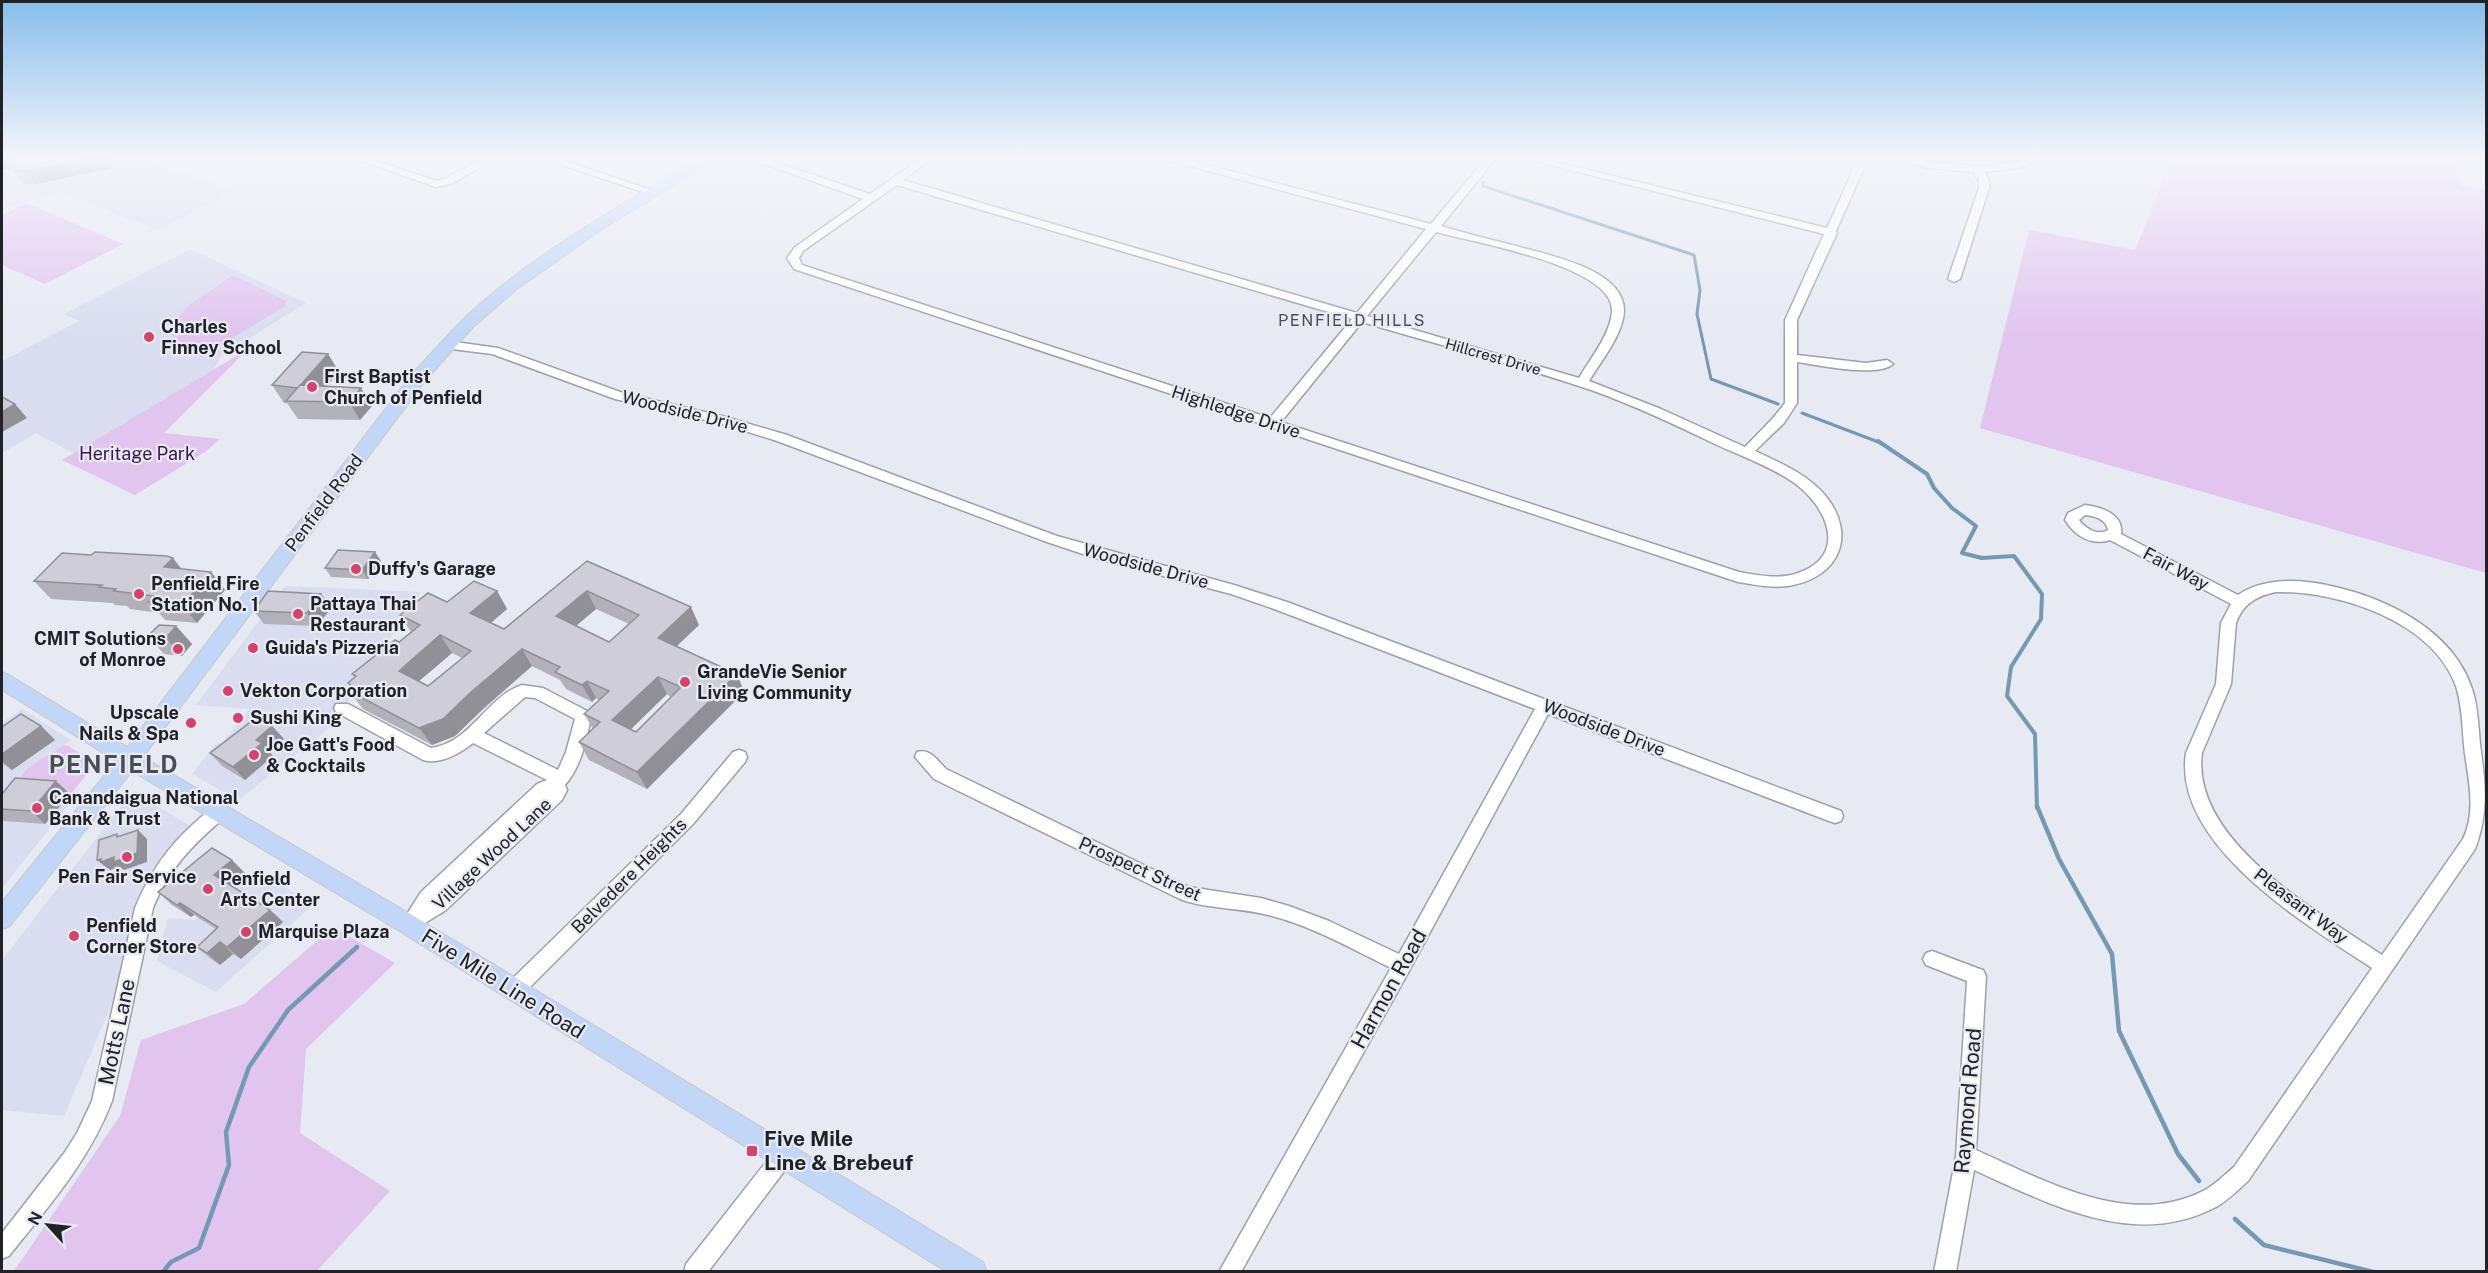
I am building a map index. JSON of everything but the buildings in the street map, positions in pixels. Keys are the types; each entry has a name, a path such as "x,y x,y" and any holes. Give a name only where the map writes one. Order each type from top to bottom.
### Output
{"main road":[{"name":"Penfield Road","path":"2,919 130,759 419,377 484,308 526,274 615,216"},
{"name":"Five Mile Line Road","path":"2,680 218,813 514,990 973,1272"}],"street":[{"name":"Highledge Drive","path":"846,216 799,249 793,258 798,267 1749,579 1786,581 1806,576 1820,567 1831,554 1834,543"},
{"name":"Hillcrest Drive","path":"1015,216 1582,382 1644,404 1786,473 1816,494 1827,507 1834,523 1834,543"},
{"path":"1390,216 1566,263 1603,282 1614,297 1618,312 1612,328 1582,382"},
{"path":"1272,424 1443,216"},
{"path":"1765,216 1832,233"},
{"path":"1746,453 1779,420 1791,403 1791,320 1839,216"},
{"path":"1954,279 1975,216"},
{"name":"Woodside Drive","path":"448,345 494,351 619,396 726,421 782,438 1063,543 1234,590 1282,606 1835,816"},
{"path":"1791,358 1866,367 1887,364"},
{"name":"Fair Way","path":"2112,536 2239,602"},
{"path":"1966,1156 2062,1197 2110,1212 2162,1215 2187,1211 2210,1202 2227,1190 2241,1174 2475,833 2478,796 2464,687 2451,664 2431,641 2401,619 2361,600 2325,589 2287,586 2268,588 2251,594 2239,602"},
{"name":"Pleasant Way","path":"2239,602 2228,624 2226,672 2222,690 2201,731 2193,762 2198,797 2206,815 2229,847 2258,876 2384,966"},
{"name":"Village Wood Lane","path":"342,708 429,755 438,755 454,749 514,696 530,690 581,713 583,719 571,762 558,782 559,790 556,795 440,905 409,926"},
{"name":"Harmon Road","path":"1229,1272 1403,964 1545,705"},
{"name":"Village Wood Lane","path":"471,734 558,782"},
{"name":"Belvedere Heights","path":"514,990 687,819 739,757"},
{"name":"Prospect Street","path":"923,757 940,774 1186,894 1206,900 1249,903 1289,913 1403,964"},
{"name":"Motts Lane","path":"2,1250 64,1168 93,1124 102,1101 144,908 166,862 181,843 218,813"},
{"name":"Raymond Road","path":"1932,959 1977,976 1966,1156 1945,1272"},
{"path":"694,1272 784,1155"}],"shaded area":[{"path":"123,216 185,216 158,230"},
{"name":"Charles Finney School","path":"190,249 306,303 223,354 213,370 73,453 36,433 2,453 2,361 79,321 64,314"},
{"path":"285,586 421,592 347,703 354,708 240,799 192,774 215,744 222,743 249,709 196,705"},
{"path":"22,709 71,740 41,762 28,768 29,791 81,794 66,808 2,888 2,723"},
{"path":"142,797 192,827 153,868 129,939 123,978 64,1116 2,1110 2,960 126,800"},
{"path":"255,870 314,904 216,992 157,961 168,918 195,920"}],"green space":[{"path":"2,216 58,216 123,244 45,284 2,265"},
{"path":"2148,216 2486,216 2486,573 1980,428 2029,230 2135,250"},
{"path":"233,275 286,301 285,306 202,357 166,331 188,306"},
{"name":"Heritage Park","path":"248,349 164,433 220,439 205,452 135,495 62,460"},
{"path":"64,745 93,761 91,769 71,794 23,791 20,778 28,768"},
{"path":"333,927 395,963 306,1049 300,1133 390,1191 317,1271 14,1271 120,1116 141,1040 244,1004"}],"waterway":[{"path":"1576,216 1694,255 1700,290 1697,314 1711,379 1778,404"},
{"path":"1802,413 1881,443"},
{"path":"1881,443 1927,474 1934,488 1952,508 1976,526 1962,553 1982,558 2014,556 2042,594 2041,619 2011,667 2007,696 2035,734 2037,808"},
{"path":"2037,806 2059,859 2112,954 2119,1031 2178,1154 2199,1181"},
{"path":"163,1272 171,1262 199,1248 229,1165 226,1132 249,1067 288,1010 357,947"},
{"path":"2235,1219 2264,1245 2373,1272"}],"place":[{"name":"Charles Finney School","path":"149,337"},
{"name":"First Baptist Church of Penfield","path":"312,387"},
{"name":"Duffy's Garage","path":"356,569"},
{"name":"Penfield Fire Station No. 1","path":"139,594"},
{"name":"Pattaya Thai Restaurant","path":"298,614"},
{"name":"Guida's Pizzeria","path":"253,648"},
{"name":"CMIT Solutions of Monroe","path":"178,649"},
{"name":"GrandeVie Senior Living Community","path":"685,682"},
{"name":"Vekton Corporation","path":"228,691"},
{"name":"Sushi King","path":"238,718"},
{"name":"Upscale Nails & Spa","path":"191,723"},
{"name":"Joe Gatt's Food & Cocktails","path":"254,755"},
{"name":"Canandaigua National Bank & Trust","path":"37,808"},
{"name":"Pen Fair Service","path":"127,857"},
{"name":"Penfield Arts Center","path":"208,889"},
{"name":"Marquise Plaza","path":"246,932"},
{"name":"Penfield Corner Store","path":"74,936"},
{"name":"Five Mile Line & Brebeuf","path":"752,1151"}],"district":[{"name":"PENFIELD HILLS","path":"1352,320"},
{"name":"PENFIELD","path":"114,765"}]}
